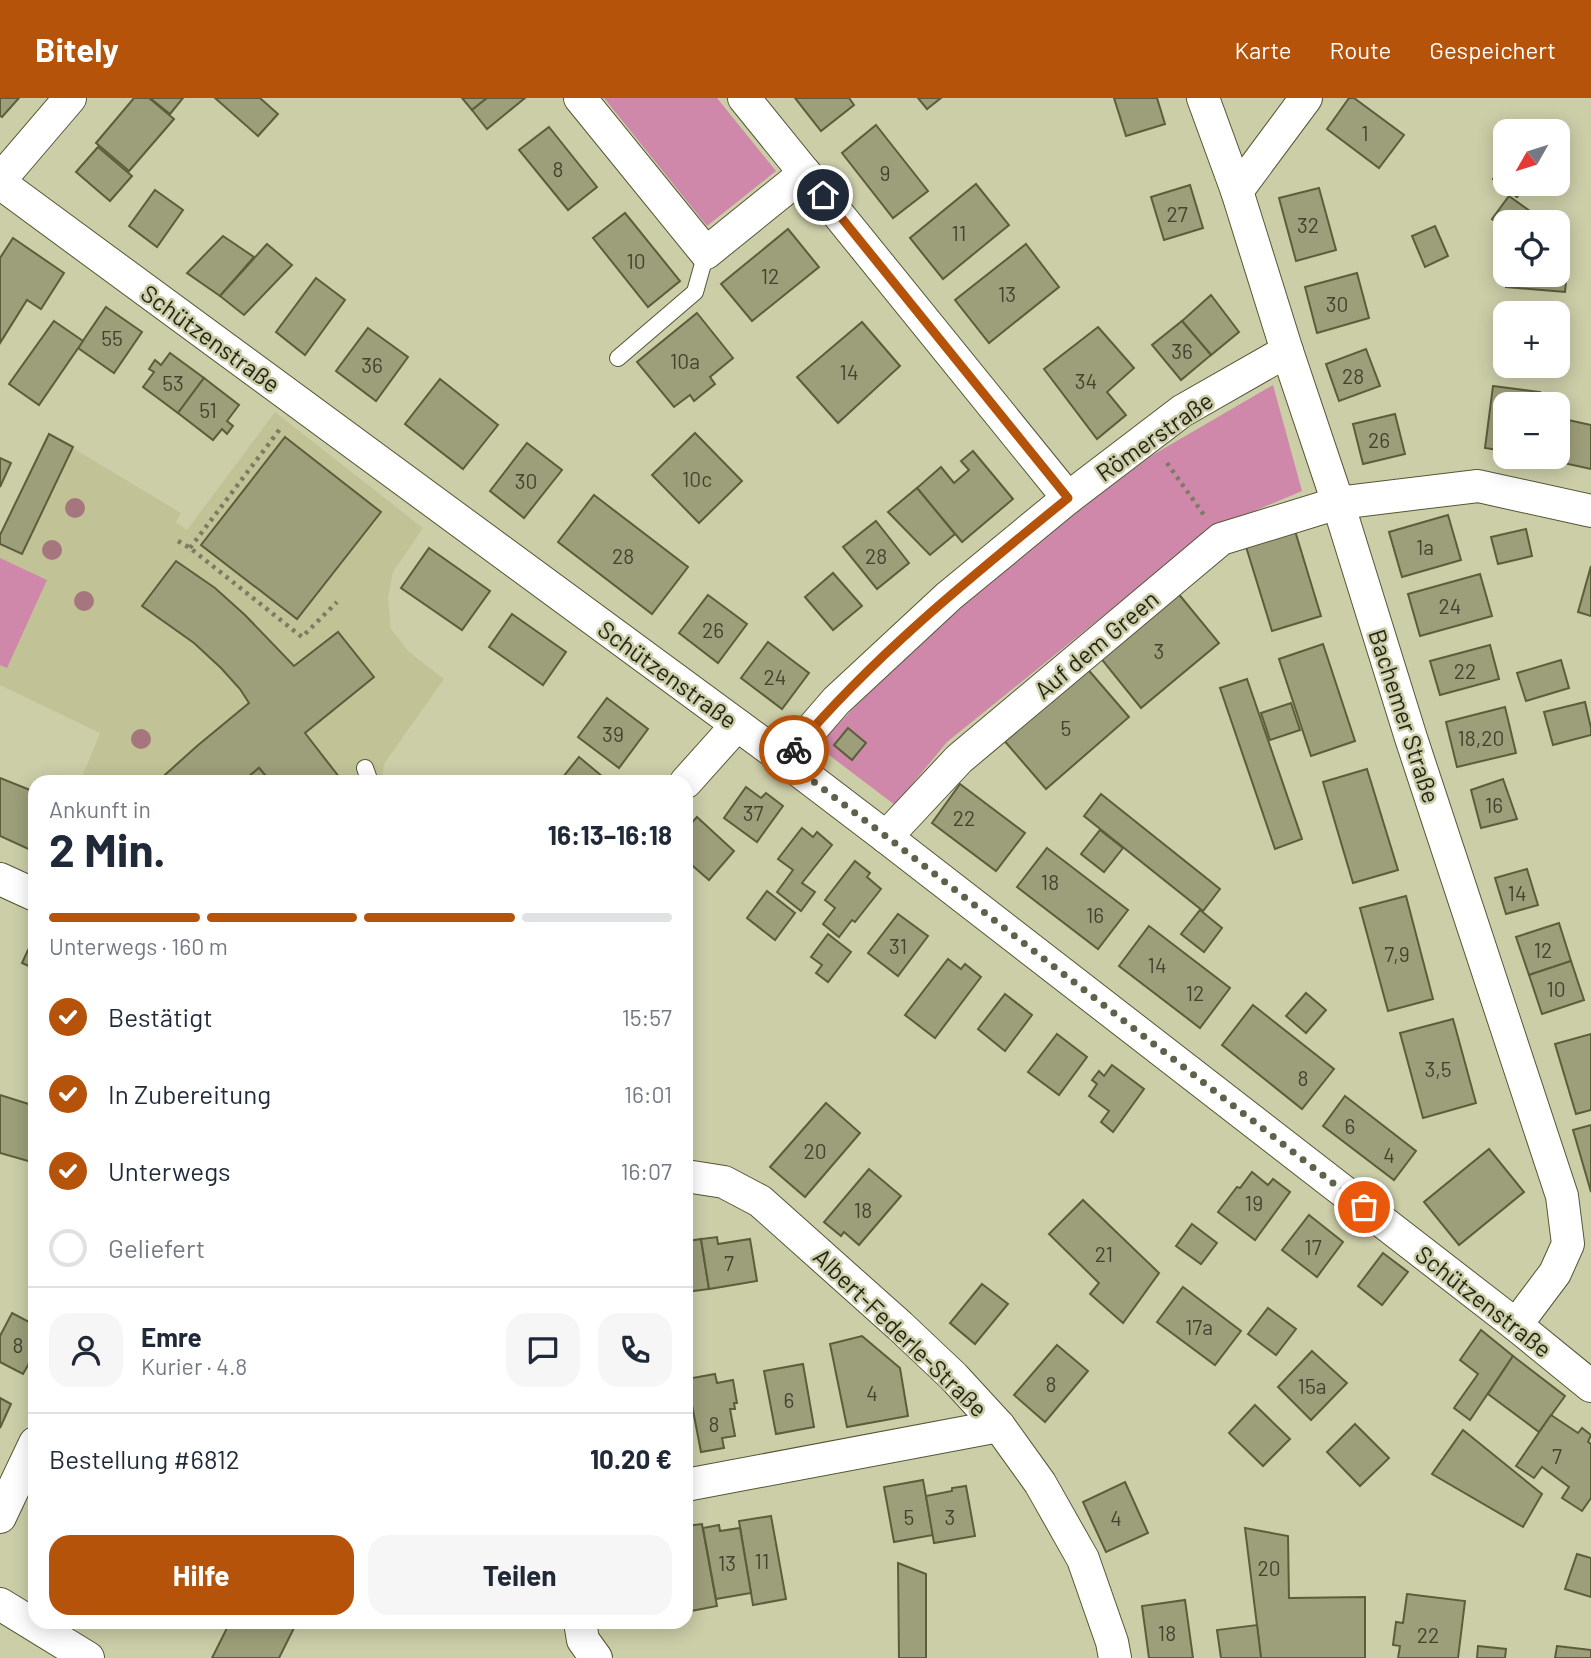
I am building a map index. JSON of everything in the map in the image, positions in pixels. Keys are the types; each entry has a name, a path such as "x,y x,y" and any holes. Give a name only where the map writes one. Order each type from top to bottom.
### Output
{"street":[{"path":"0,181 70,98"},
{"path":"580,98 706,253 805,173"},
{"path":"744,98 1068,498"},
{"name":"Bachemer Straße","path":"1203,98 1237,191 1411,738 1562,1196 1568,1244 1555,1273 1516,1325"},
{"path":"1237,191 1306,98"},
{"name":"Schützenstraße","path":"0,181 887,837 1591,1385"},
{"name":"Römerstraße","path":"785,760 836,701 920,622 1068,498 1182,411 1287,351"},
{"name":"Auf dem Green","path":"887,837 959,759 1221,539 1338,503 1478,486 1591,511"},
{"path":"692,775 737,725"},
{"path":"0,879 28,892"},
{"name":"Albert-Federle-Straße","path":"693,1177 724,1182 760,1201 900,1326 954,1377 999,1426 1040,1483 1083,1559 1115,1658"},
{"path":"693,1484 999,1426"},
{"path":"0,1517 28,1458"},
{"path":"0,1604 28,1621"},
{"path":"41,1629 89,1658"},
{"path":"581,1629 583,1640 596,1658"}],"lane":[{"path":"618,358 695,292 706,253"}],"path":[{"path":"190,548 299,403"},
{"path":"1149,437 1221,539"},
{"path":"178,541 302,637 337,602"}],"shaded area":[{"path":"604,98 717,98 776,171 707,226"},
{"path":"1273,385 1302,491 1209,530 947,742 895,805 817,746 917,643 981,585 1151,456"},
{"path":"275,412 423,528 393,572 388,598 391,629 409,652 444,679 384,764 382,775 83,775 100,733 0,685 0,535 49,434 181,513 176,522 187,530"},
{"path":"0,558 47,580 7,668 0,665"}],"building":[{"path":"0,98 19,98 2,117 0,116"},
{"path":"134,98 149,98 174,119 129,171 96,143"},
{"path":"150,98 183,98 170,114"},
{"path":"215,98 260,98 278,114 258,136"},
{"path":"462,98 487,98 472,110"},
{"path":"487,98 525,98 487,129 472,110"},
{"path":"795,98 849,98 854,105 821,131"},
{"path":"918,98 941,98 927,109"},
{"path":"1114,98 1157,98 1165,124 1126,136"},
{"path":"1349,98 1354,98 1404,135 1379,168 1327,129"},
{"path":"876,125 928,191 893,218 842,153"},
{"path":"549,127 597,187 568,210 519,150"},
{"path":"98,147 132,176 110,201 76,172"},
{"path":"976,184 1009,225 943,279 910,238"},
{"path":"1190,185 1203,228 1164,240 1151,197"},
{"path":"1319,188 1336,250 1296,261 1279,198"},
{"path":"155,190 183,210 157,247 129,226"},
{"path":"1509,196 1528,210 1499,210"},
{"path":"625,213 680,281 648,307 593,238"},
{"path":"1435,226 1448,256 1425,267 1412,236"},
{"path":"788,229 819,267 752,321 721,284"},
{"path":"223,236 254,257 220,296 187,273"},
{"path":"13,238 64,273 41,309 27,300 0,343 0,258"},
{"path":"267,244 292,265 244,315 220,296"},
{"path":"1026,244 1059,287 989,343 955,300"},
{"path":"1357,273 1369,318 1317,333 1305,287"},
{"path":"316,278 345,300 305,355 276,332"},
{"path":"1506,287 1566,287 1565,292"},
{"path":"1211,295 1239,332 1211,355 1182,321"},
{"path":"106,307 142,332 114,373 78,348"},
{"path":"697,313 733,358 710,377 715,384 694,401 690,395 674,407 637,362"},
{"path":"54,321 83,341 39,405 9,384"},
{"path":"1182,321 1211,355 1181,380 1152,345"},
{"path":"862,322 900,366 838,423 797,377"},
{"path":"1098,327 1134,368 1107,392 1126,415 1097,439 1044,369"},
{"path":"368,328 408,357 376,401 336,371"},
{"path":"1366,349 1380,386 1339,401 1326,364"},
{"path":"170,353 204,378 178,413 143,387 154,372 149,369 155,360 161,365"},
{"path":"204,378 239,405 227,421 233,426 227,434 222,429 213,440 178,413"},
{"path":"440,379 498,425 463,469 405,424"},
{"path":"1493,386 1540,392 1493,392 1493,449 1485,448"},
{"path":"1395,414 1405,454 1363,464 1353,424"},
{"path":"1570,420 1591,425 1591,469 1570,464"},
{"path":"695,433 742,481 699,523 652,475"},
{"path":"49,434 73,447 22,554 0,544 0,535"},
{"path":"285,437 381,512 297,619 201,545"},
{"path":"527,443 562,470 524,518 490,491"},
{"path":"973,451 1013,499 962,542 917,488 941,467 954,483 969,470 961,461"},
{"path":"0,458 11,463 0,487"},
{"path":"917,488 955,534 930,555 888,512"},
{"path":"594,495 688,567 652,614 558,542"},
{"path":"1448,515 1461,560 1402,577 1389,532"},
{"path":"876,521 909,563 877,589 843,547"},
{"path":"1292,521 1321,616 1272,631 1243,537"},
{"path":"1526,529 1532,556 1498,564 1491,537"},
{"path":"429,548 490,591 462,630 401,588"},
{"path":"176,561 215,588 294,666 338,632 374,677 305,733 338,775 265,775 259,768 250,775 165,775 249,703 221,668 194,643 142,606"},
{"path":"1591,566 1591,616 1578,612"},
{"path":"833,573 862,606 833,630 805,597"},
{"path":"1480,574 1492,616 1420,636 1408,594"},
{"path":"1177,592 1219,643 1141,708 1099,656"},
{"path":"708,595 747,624 718,663 679,633"},
{"path":"512,614 566,652 543,685 489,647"},
{"path":"768,642 809,673 782,709 741,678"},
{"path":"1323,644 1355,741 1311,756 1279,659"},
{"path":"1490,645 1499,679 1440,695 1430,661"},
{"path":"1561,660 1569,688 1526,701 1517,673"},
{"path":"1085,666 1129,717 1046,789 1002,738"},
{"path":"1247,679 1302,839 1275,849 1220,688"},
{"path":"607,698 648,729 619,768 578,737"},
{"path":"1585,702 1591,735 1553,745 1544,712"},
{"path":"1291,703 1300,730 1270,740 1261,713"},
{"path":"1505,707 1516,753 1457,767 1446,722"},
{"path":"848,728 866,743 852,760 834,745"},
{"path":"579,757 601,775 565,775"},
{"path":"259,768 265,775 250,775"},
{"path":"1367,769 1398,870 1353,883 1323,782"},
{"path":"0,778 28,789 28,849 0,836"},
{"path":"1503,779 1517,819 1481,828 1471,790"},
{"path":"960,784 1025,833 996,871 932,823"},
{"path":"746,787 761,798 766,793 783,806 757,842 724,818"},
{"path":"1101,794 1220,889 1203,911 1084,816"},
{"path":"697,817 734,851 709,880 693,866 693,821"},
{"path":"802,828 813,837 817,832 832,845 802,883 815,892 801,911 777,892 793,870 778,859"},
{"path":"1100,830 1123,848 1104,872 1081,854"},
{"path":"1047,848 1128,910 1098,949 1017,887"},
{"path":"855,861 870,873 867,877 881,889 855,922 852,920 839,937 823,924 835,908 825,900"},
{"path":"1527,869 1538,905 1506,914 1495,878"},
{"path":"767,891 795,913 775,940 747,918"},
{"path":"1406,896 1433,999 1388,1011 1360,908"},
{"path":"1200,910 1222,928 1204,952 1181,934"},
{"path":"898,914 928,936 898,976 868,953"},
{"path":"1559,923 1571,961 1529,975 1516,937"},
{"path":"1149,926 1230,988 1200,1028 1119,966"},
{"path":"828,934 851,952 828,982 816,973 822,965 811,957"},
{"path":"28,950 28,966 22,963"},
{"path":"948,959 961,969 965,964 981,977 935,1038 905,1015"},
{"path":"1571,961 1584,1000 1542,1014 1529,975"},
{"path":"1306,993 1326,1010 1306,1033 1286,1016"},
{"path":"1005,994 1032,1015 1005,1051 978,1029"},
{"path":"1253,1005 1334,1069 1302,1109 1222,1045"},
{"path":"1453,1019 1476,1103 1423,1118 1400,1033"},
{"path":"1057,1034 1087,1057 1059,1095 1028,1072"},
{"path":"1591,1034 1591,1110 1576,1114 1555,1044"},
{"path":"1112,1065 1144,1089 1113,1132 1101,1122 1109,1111 1089,1096 1097,1084 1092,1080 1099,1071 1104,1076"},
{"path":"0,1095 28,1104 28,1161 0,1153"},
{"path":"1345,1096 1416,1151 1394,1180 1323,1126"},
{"path":"826,1103 860,1133 805,1197 770,1167"},
{"path":"1591,1125 1591,1192 1573,1130"},
{"path":"1489,1149 1524,1192 1459,1245 1424,1202"},
{"path":"869,1169 901,1196 859,1245 844,1232 841,1236 824,1222"},
{"path":"1252,1172 1268,1185 1273,1179 1290,1192 1255,1240 1218,1212"},
{"path":"1083,1200 1159,1273 1123,1323 1090,1294 1099,1283 1049,1234"},
{"path":"1309,1215 1343,1242 1317,1277 1282,1250"},
{"path":"1192,1224 1217,1243 1201,1264 1176,1246"},
{"path":"717,1237 718,1244 750,1239 757,1281 709,1289 701,1239"},
{"path":"701,1239 709,1289 693,1291 693,1240"},
{"path":"1383,1253 1408,1272 1382,1305 1358,1286"},
{"path":"982,1284 1008,1304 975,1344 950,1323"},
{"path":"1183,1287 1241,1331 1215,1365 1157,1322"},
{"path":"1268,1308 1296,1329 1276,1355 1248,1334"},
{"path":"12,1313 28,1321 28,1365 23,1374 0,1362 0,1336"},
{"path":"1481,1330 1513,1356 1470,1420 1454,1408 1478,1374 1460,1360"},
{"path":"862,1336 900,1368 908,1416 847,1427 830,1344"},
{"path":"1057,1345 1088,1371 1045,1422 1014,1395"},
{"path":"1312,1351 1347,1383 1311,1420 1278,1387"},
{"path":"1513,1356 1565,1396 1539,1432 1488,1394"},
{"path":"803,1364 814,1427 776,1434 764,1371"},
{"path":"715,1374 717,1383 733,1380 737,1403 734,1403 735,1409 730,1409 735,1436 722,1438 724,1448 701,1452 693,1410 693,1378"},
{"path":"0,1398 11,1404 0,1428"},
{"path":"1255,1405 1290,1439 1263,1466 1229,1433"},
{"path":"1551,1415 1578,1433 1582,1428 1591,1435 1588,1442 1591,1444 1591,1498 1582,1511 1562,1498 1569,1487 1542,1467 1534,1478 1516,1466"},
{"path":"1355,1424 1389,1458 1360,1486 1327,1452"},
{"path":"1463,1430 1542,1494 1523,1527 1432,1474"},
{"path":"923,1480 933,1535 894,1542 884,1487"},
{"path":"1125,1482 1148,1533 1106,1552 1083,1502"},
{"path":"966,1486 975,1536 934,1543 926,1496"},
{"path":"771,1516 786,1599 753,1605 739,1521"},
{"path":"702,1524 717,1606 693,1611 693,1525"},
{"path":"719,1525 720,1531 740,1528 751,1593 716,1599 703,1528"},
{"path":"1245,1528 1288,1536 1289,1598 1365,1597 1365,1658 1261,1658"},
{"path":"1577,1554 1591,1558 1591,1597 1565,1589"},
{"path":"898,1563 926,1574 926,1658 899,1658"},
{"path":"1407,1594 1465,1601 1458,1658 1398,1658 1400,1646 1393,1645 1396,1622 1403,1623"},
{"path":"1185,1600 1193,1658 1149,1658 1142,1606"},
{"path":"1257,1625 1261,1658 1221,1658 1217,1630"},
{"path":"226,1629 294,1629 279,1658 212,1658"},
{"path":"1478,1646 1506,1649 1505,1658 1477,1658"},
{"path":"1557,1646 1591,1650 1591,1658 1555,1658"}],"way so far":[{"path":"794,750 785,760 1364,1207"}],"route":[{"path":"794,750 836,701 949,596 1068,498 823,195"}]}
